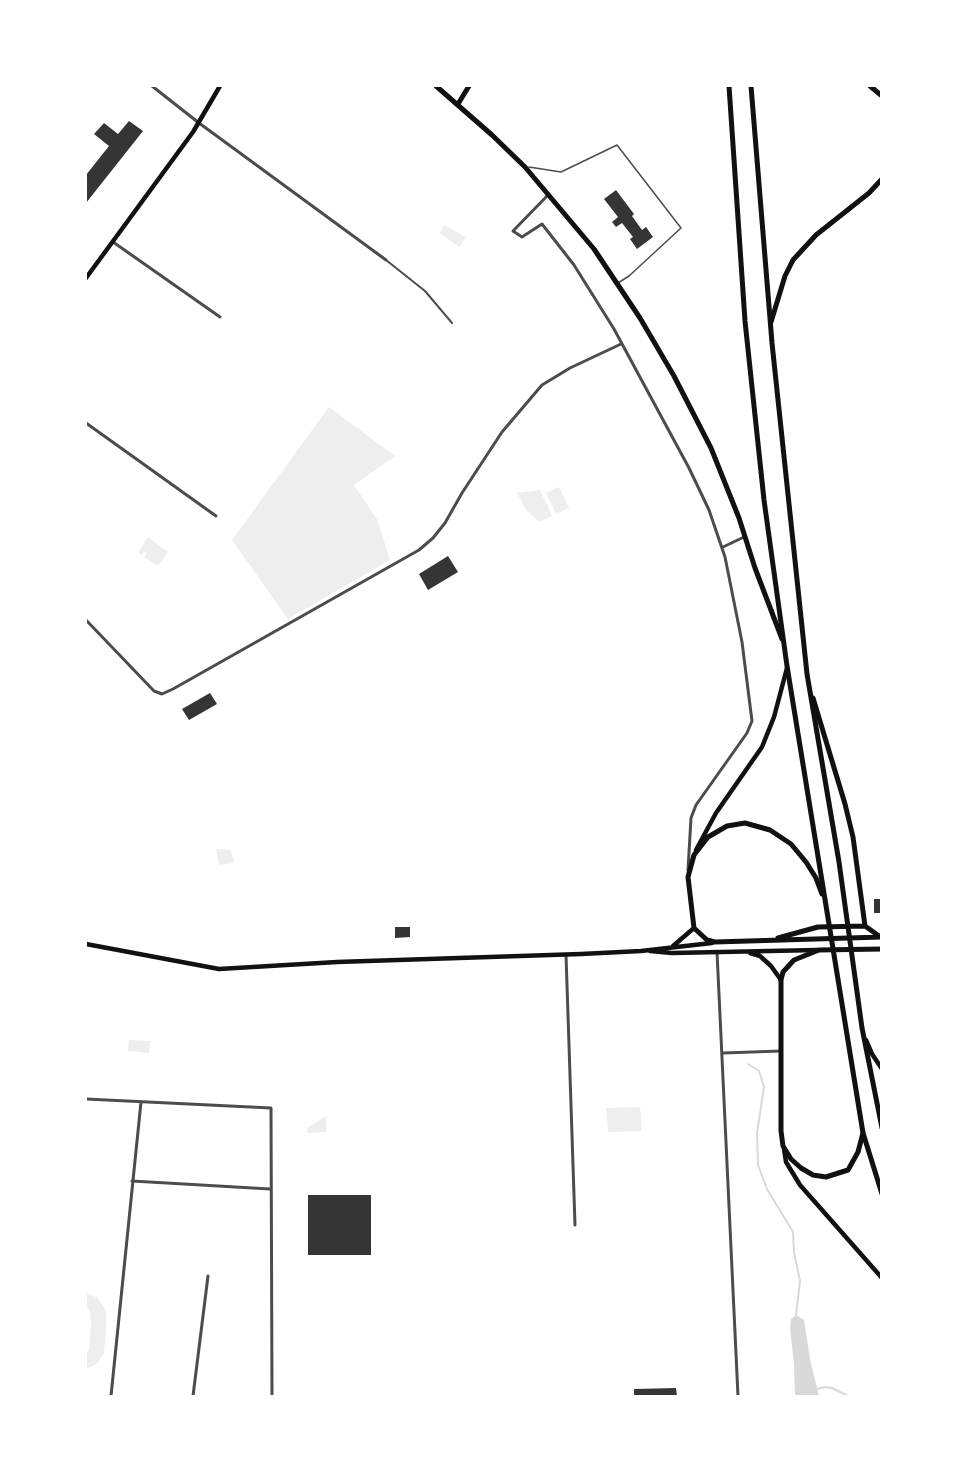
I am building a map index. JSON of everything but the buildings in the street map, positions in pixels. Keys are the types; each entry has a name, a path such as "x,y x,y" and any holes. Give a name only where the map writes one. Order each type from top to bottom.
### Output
{"main road":[{"path":"86,278 198,123 220,86"},
{"path":"436,86 525,167 594,249 618,283 674,376 711,448 746,536 755,568 785,649"},
{"path":"458,104 469,86"},
{"path":"870,86 882,96"},
{"path":"751,87 771,324 807,674 848,921 862,1028 882,1128"},
{"path":"730,88 745,321 764,500 787,666 863,1132 882,1194"},
{"path":"771,324 785,276 793,260 810,241 869,193 882,179"},
{"path":"715,942 707,940 694,928 688,877 704,832 762,747 774,717 787,666"},
{"path":"807,674 845,804 865,926"},
{"path":"694,855 708,837 727,826 745,824 770,830 791,844 806,862 816,878 826,904"},
{"path":"772,940 818,927 865,926 881,937"},
{"path":"672,946 694,928"},
{"path":"86,944 219,969 337,962 641,951 715,942 881,937"},
{"path":"641,951 672,953 882,949"},
{"path":"819,950 794,960 783,972 781,980 781,1131 786,1162 800,1185 882,1278"},
{"path":"747,952 760,956 781,980"},
{"path":"862,1028 872,1054 882,1069"},
{"path":"783,1146 791,1159 801,1168 813,1175 826,1177 848,1170 858,1152 863,1132"}],"street":[{"path":"152,86 198,123 386,260 425,291 452,323"},
{"path":"549,194 513,231 522,237 540,225 544,225 574,265 614,329 689,468 709,510 722,548 742,642 752,722 747,733 696,805 689,832 688,877"},
{"path":"113,242 220,317"},
{"path":"86,620 145,684 162,694 419,550 445,523 502,432 542,385 570,368 621,344"},
{"path":"86,423 216,516"},
{"path":"722,548 746,536"},
{"path":"717,952 738,1396"},
{"path":"566,955 575,1225"},
{"path":"722,1053 781,1051"},
{"path":"86,1100 270,1108 272,1396"},
{"path":"111,1396 141,1102"},
{"path":"132,1180 270,1189"},
{"path":"193,1396 208,1276"}],"lane":[{"path":"525,167 561,172 617,145 681,228 629,276 618,283"}],"shaded area":[{"path":"444,225 466,237 459,247 440,233"},
{"path":"329,407 395,456 354,485 377,519 390,560 288,619 232,540"},
{"path":"559,487 569,508 556,514 546,493"},
{"path":"540,490 552,516 539,522 527,511 517,493"},
{"path":"148,537 168,552 158,566 144,557 147,553 145,551 141,555 138,552"},
{"path":"216,849 231,850 234,863 219,865"},
{"path":"129,1040 150,1041 149,1053 128,1051"},
{"path":"640,1107 642,1131 608,1132 606,1108"},
{"path":"326,1116 326,1132 307,1133 307,1128"},
{"path":"86,1293 98,1298 106,1311 106,1329 104,1353 97,1364 86,1369 91,1324 90,1310 86,1306"},
{"path":"796,1315 804,1320 819,1396 795,1396 790,1328 791,1319"}],"waterway":[{"path":"748,1064 759,1071 764,1087 757,1133 758,1165 767,1189 793,1232 794,1252 800,1281 796,1315"},
{"path":"817,1389 832,1388 848,1396"}]}
